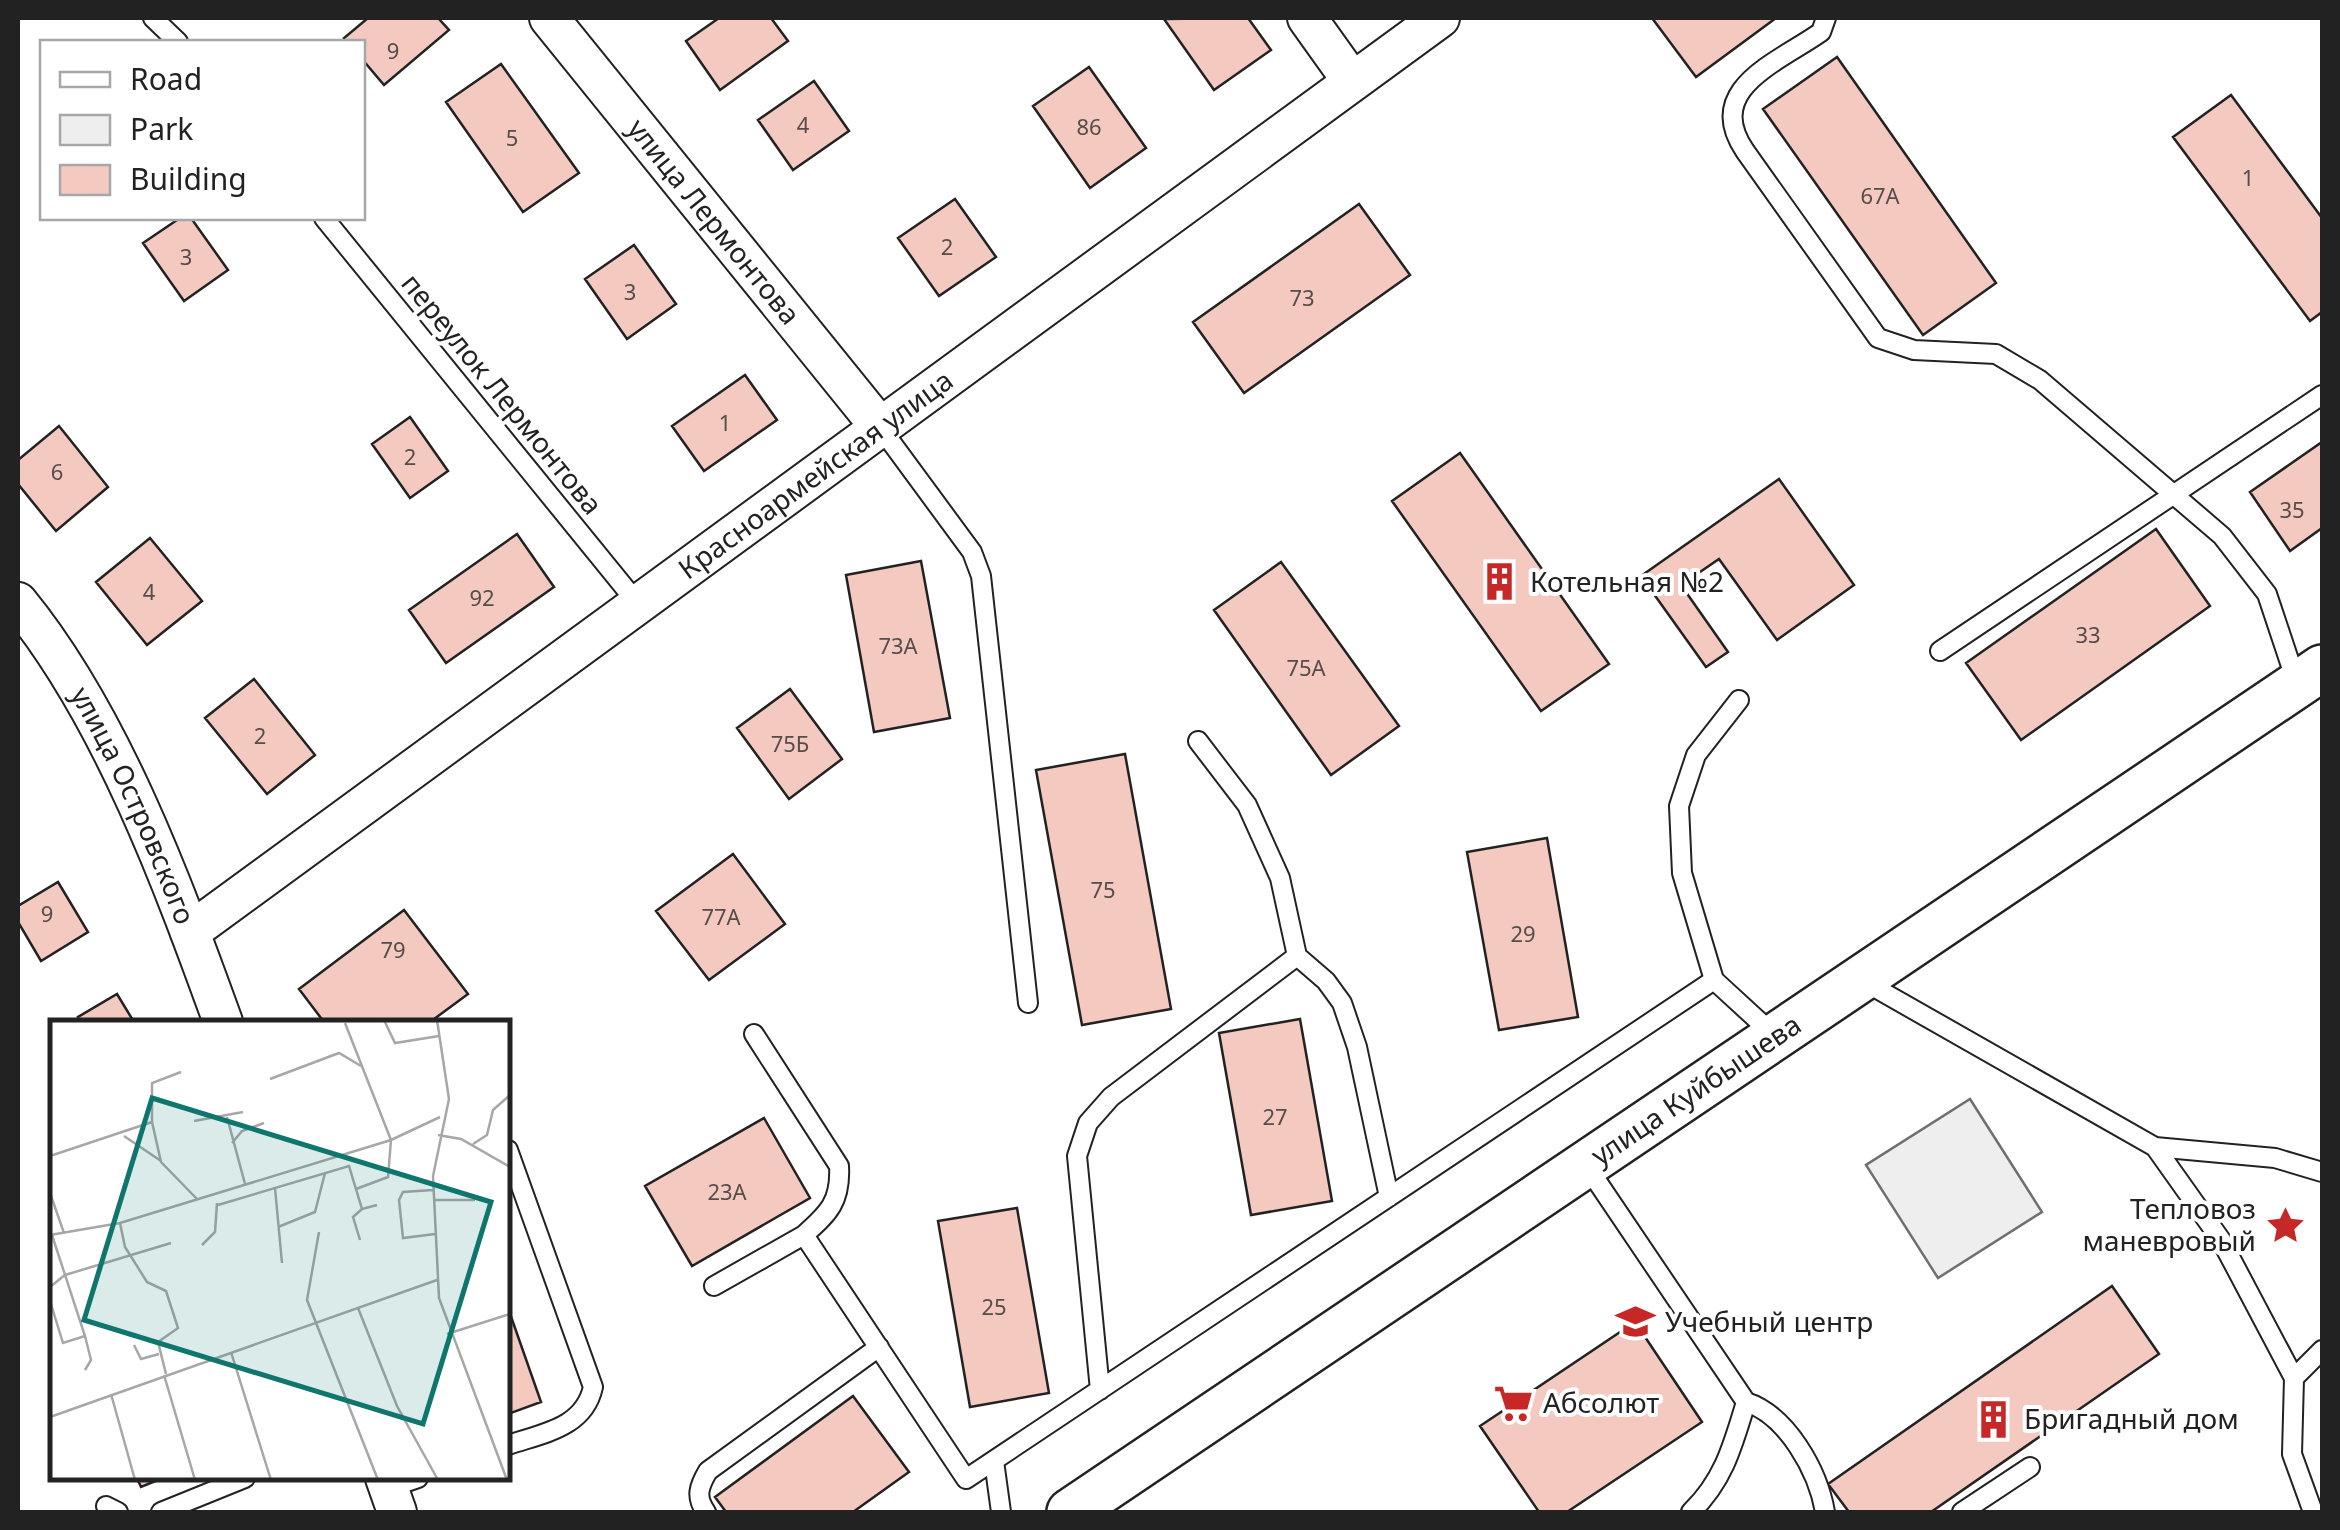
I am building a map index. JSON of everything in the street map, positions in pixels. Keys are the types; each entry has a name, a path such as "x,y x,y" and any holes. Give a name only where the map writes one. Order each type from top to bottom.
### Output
{"street":[{"name":"улица Лермонтова","path":"549,18 880,427"},
{"path":"1308,18 1352,82"},
{"name":"Красноармейская улица","path":"190,932 1440,18"},
{"name":"улица Островского","path":"20,611 102,737 145,819 222,1020"},
{"name":"улица Куйбышева","path":"1070,1512 2310,676"}],"lane":[{"path":"153,18 176,40"},
{"path":"1826,18 1821,32 1738,91 1730,110 1732,131 1878,338 1892,346 1969,350 2015,362 2222,536 2267,594 2310,676"},
{"name":"переулок Лермонтова","path":"326,220 638,604"},
{"path":"1940,651 2322,395"},
{"path":"880,427 972,552 981,576 1028,1004"},
{"path":"1739,700 1696,755 1679,806 1682,874 1714,980 1776,1036"},
{"path":"1198,741 1247,804 1280,878 1298,956 1326,981 1342,1003 1357,1048 1389,1197"},
{"path":"1100,1390 1077,1156 1088,1124 1111,1097 1298,956"},
{"path":"1860,979 2155,1147 2274,1158 2322,1172"},
{"path":"804,1235 966,1478 1714,980"},
{"path":"714,1286 804,1235 832,1210 840,1189 839,1166 754,1034"},
{"path":"2155,1147 2221,1240 2294,1378 2292,1454 2313,1512"},
{"path":"510,1156 593,1387 590,1404 575,1421 510,1445"},
{"path":"1585,1164 1746,1402 1772,1414 1782,1426 1812,1470 1825,1512"},
{"path":"706,1512 699,1502 699,1486 708,1471 879,1348"},
{"path":"2294,1378 2322,1350"},
{"path":"1691,1512 1728,1462 1746,1402"},
{"path":"994,1461 1001,1512"},
{"path":"1962,1512 2030,1467"},
{"path":"161,1512 240,1480"}],"green space":[{"path":"1970,1099 2042,1212 1938,1278 1866,1165"}],"building":[{"path":"368,18 438,18 449,30 384,85 365,63 365,40 344,38"},
{"path":"719,18 771,18 788,41 720,90 686,41"},
{"path":"1248,18 1271,50 1214,90 1164,19"},
{"path":"1652,18 1776,18 1696,77"},
{"path":"1837,57 1996,283 1923,335 1763,109"},
{"path":"501,64 579,173 523,212 446,102"},
{"path":"1089,67 1146,148 1090,188 1033,106"},
{"path":"814,81 849,131 793,170 758,120"},
{"path":"2231,95 2322,218 2322,312 2310,321 2173,137"},
{"path":"955,199 996,257 939,296 898,238"},
{"path":"1359,204 1410,275 1244,393 1193,322"},
{"path":"177,220 192,220 228,270 184,301 143,243"},
{"path":"634,245 676,304 627,339 585,279"},
{"path":"745,375 777,420 704,471 672,426"},
{"path":"410,417 448,471 410,498 372,444"},
{"path":"59,426 108,487 56,531 18,484 18,460"},
{"path":"2322,442 2322,528 2290,551 2250,492"},
{"name":"Котельная №2","path":"1460,453 1609,664 1541,711 1392,501"},
{"path":"1779,479 1854,585 1777,640 1719,559 1681,585 1728,652 1706,667 1641,576"},
{"path":"2156,529 2210,606 2021,740 1966,663"},
{"path":"517,534 554,587 446,663 409,610"},
{"path":"150,538 202,601 147,645 96,582"},
{"path":"921,561 950,718 874,732 846,575"},
{"path":"1281,562 1399,726 1331,775 1214,610"},
{"path":"254,679 315,755 267,794 205,718"},
{"path":"790,689 842,759 789,799 737,728"},
{"path":"1125,754 1171,1009 1082,1025 1036,770"},
{"path":"1547,838 1578,1017 1499,1030 1467,852"},
{"path":"733,854 785,924 709,980 656,911"},
{"path":"58,882 88,932 41,961 18,922 18,906"},
{"path":"404,910 468,994 433,1020 322,1020 299,989"},
{"path":"117,994 133,1020 80,1020 78,1017"},
{"path":"1300,1019 1332,1201 1251,1215 1219,1033"},
{"path":"764,1118 810,1198 692,1266 645,1186"},
{"path":"1017,1208 1049,1393 970,1407 938,1221"},
{"name":"Бригадный дом","path":"2112,1286 2159,1354 1931,1512 1849,1512 1828,1484"},
{"path":"510,1314 541,1402 510,1413"},
{"path":"1635,1322 1702,1422 1567,1512 1539,1512 1480,1426"},
{"path":"853,1396 909,1472 853,1512 726,1512 715,1497"},
{"path":"138,1480 158,1480 141,1487"}],"place":[{"name":"Котельная №2","path":"1500,582"},
{"name":"Тепловоз маневровый","path":"2286,1225"},
{"name":"Учебный центр","path":"1635,1322"},
{"name":"Абсолют","path":"1513,1403"},
{"name":"Бригадный дом","path":"1994,1419"}]}
